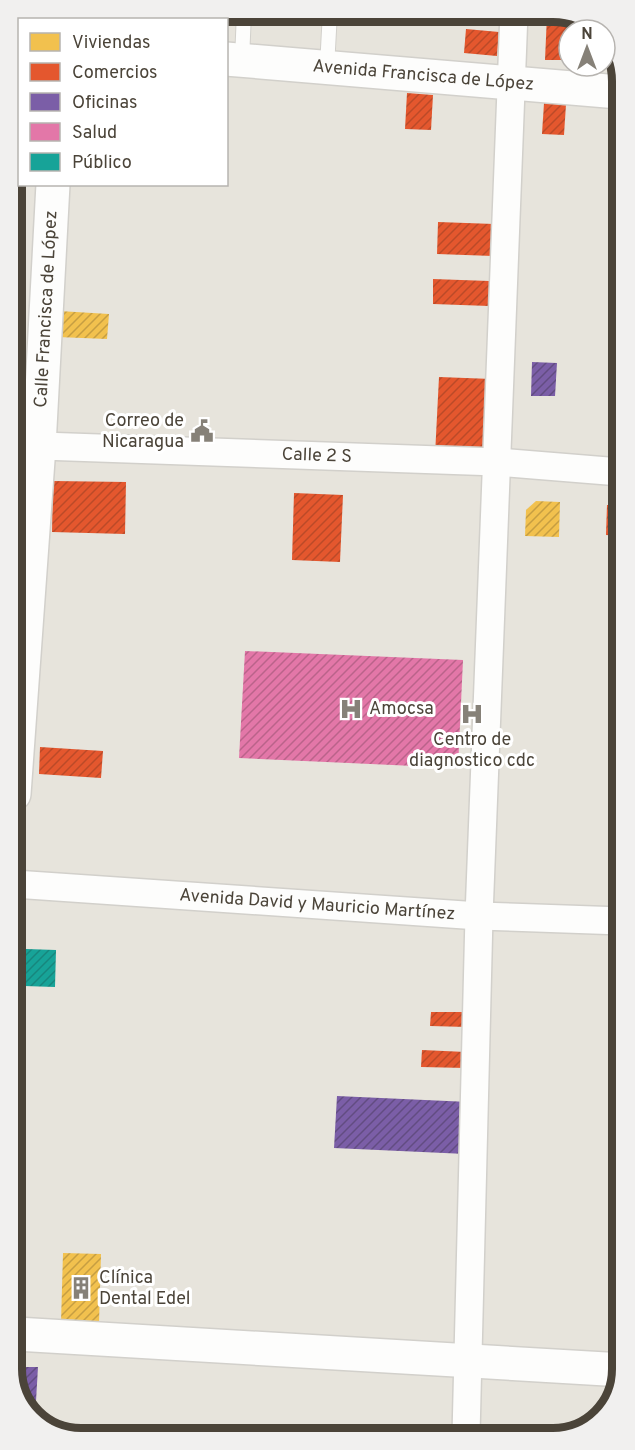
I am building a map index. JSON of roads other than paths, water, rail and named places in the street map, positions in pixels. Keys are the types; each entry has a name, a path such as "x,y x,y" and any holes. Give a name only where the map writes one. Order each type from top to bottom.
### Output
{"street":[{"path":"466,1428 479,916 513,23"},
{"name":"Avenida Francisca de López","path":"234,59 612,91"},
{"name":"Calle Francisca de López","path":"23,543 26,446 53,186"},
{"name":"Calle 2 S","path":"26,446 497,462 612,471"},
{"name":"Avenida David y Mauricio Martínez","path":"22,885 479,916 612,921"},
{"path":"22,1334 612,1369"}],"lane":[{"path":"234,59 242,22"},
{"path":"327,68 329,23"}],"place":[{"name":"Correo de Nicaragua","path":"202,431"},
{"name":"Amocsa","path":"351,709"},
{"name":"Centro de diagnostico cdc","path":"472,714"},
{"name":"Clínica Dental Edel","path":"81,1288"}]}
